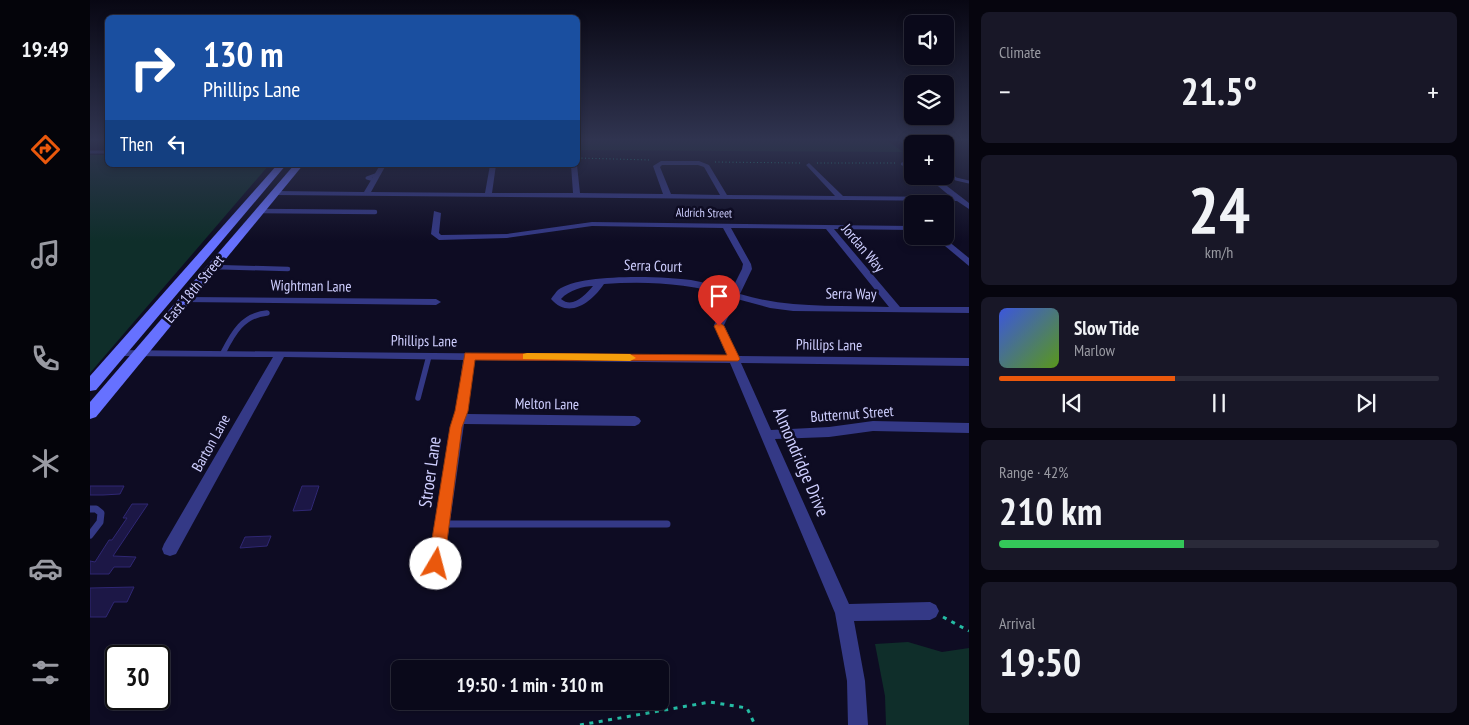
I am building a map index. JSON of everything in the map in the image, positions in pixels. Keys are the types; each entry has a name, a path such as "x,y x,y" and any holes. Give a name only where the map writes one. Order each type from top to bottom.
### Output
{"main road":[{"name":"East 18th Street","path":"90,386 275,173"},
{"name":"East 18th Street","path":"91,411 293,173"}],"street":[{"path":"366,194 378,173"},
{"path":"488,195 492,173"},
{"path":"575,173 577,196"},
{"path":"659,173 668,197"},
{"path":"711,173 725,197"},
{"path":"818,173 841,198"},
{"path":"940,185 969,207"},
{"path":"275,194 959,199"},
{"name":"Aldrich Street","path":"437,213 435,234 439,238 496,236 578,225 904,228"},
{"name":"Almondridge Drive","path":"726,226 747,269 719,326 844,613 856,681 858,725"},
{"name":"Jordan Way","path":"828,227 897,310"},
{"path":"948,245 969,263"},
{"name":"Serra Court","path":"600,283 613,280 677,281 700,284 734,295"},
{"name":"Serra Way","path":"734,295 783,307 969,310"},
{"name":"Wightman Lane","path":"185,300 436,302"},
{"name":"Phillips Lane","path":"119,352 969,362"},
{"name":"Barton Lane","path":"170,548 280,354"},
{"name":"Stroer Lane","path":"436,564 469,356"},
{"name":"Melton Lane","path":"458,419 635,421"},
{"name":"Butternut Street","path":"768,435 829,432 873,426 969,428"},
{"path":"844,613 930,611"}],"lane":[{"path":"954,177 969,182"},
{"path":"259,211 375,212"},
{"path":"213,267 288,270"},
{"path":"223,353 237,328 245,319 254,314 267,313"},
{"path":"418,398 429,356"},
{"path":"90,509 96,509 101,513 100,522 90,535"},
{"path":"442,524 667,524"}],"path":[{"path":"930,611 969,631"},
{"path":"580,725 710,702 747,708 755,725"}],"green space":[{"path":"90,173 262,173 90,373"},
{"path":"908,642 942,652 969,648 969,725 886,725 885,696 875,644"}],"building":[{"path":"90,486 124,486 120,494 90,495"},
{"path":"302,486 319,486 311,510 293,511"},
{"path":"132,504 148,504 113,556 136,557 130,567 114,567 109,574 90,574 90,561 95,562 109,540 112,540 127,518 123,518"},
{"path":"271,536 267,546 240,548 245,537"},
{"path":"134,587 127,602 114,602 106,617 90,617 90,588"}],"slow traffic":[{"path":"527,357 630,358"}],"route":[{"path":"436,564 456,427 462,411 469,356 734,359 719,326"}]}
